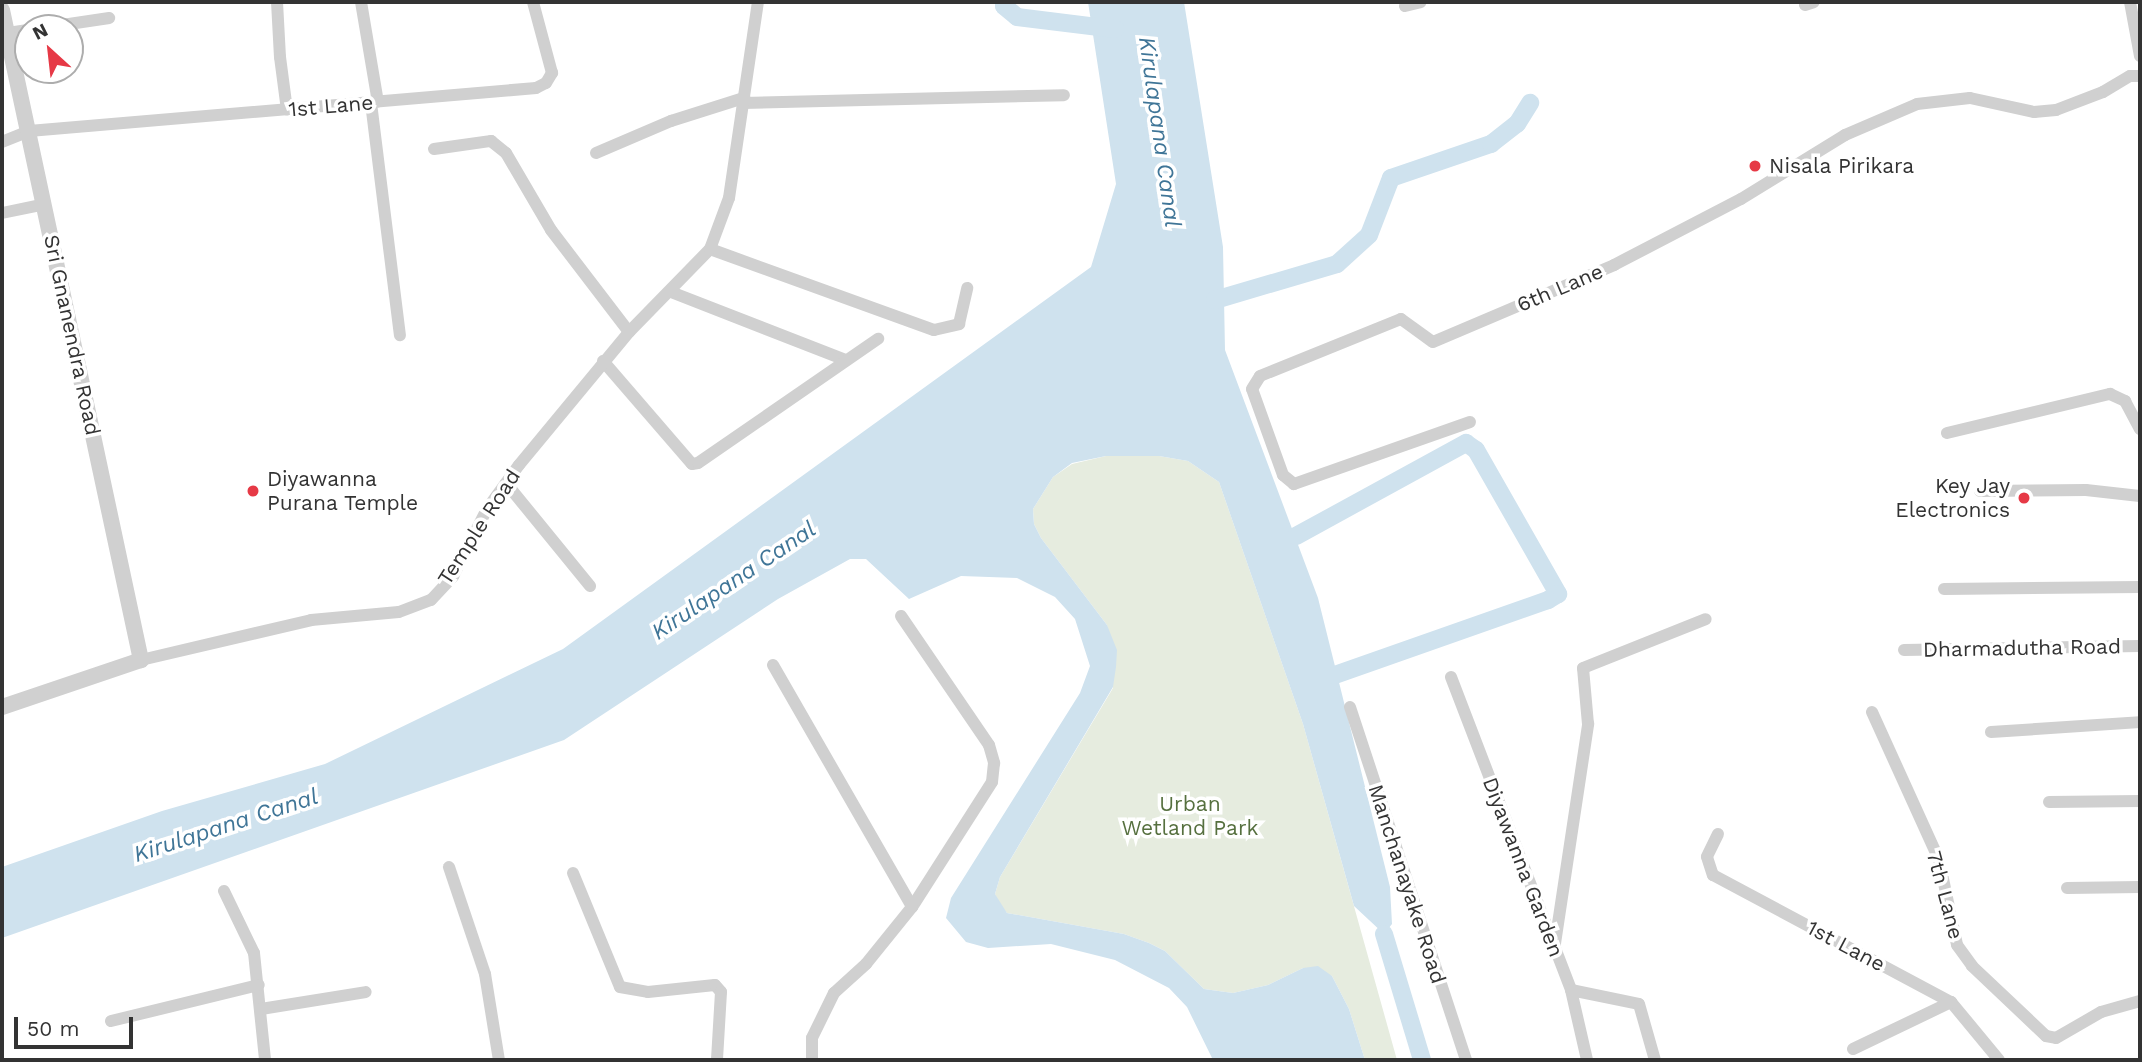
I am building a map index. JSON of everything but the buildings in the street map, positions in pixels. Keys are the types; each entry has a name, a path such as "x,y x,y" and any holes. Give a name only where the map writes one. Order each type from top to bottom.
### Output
{"street":[{"path":"277,2 287,110"},
{"name":"1st Lane","path":"2,142 29,131 536,88 546,83 552,73 533,2"},
{"name":"Temple Road","path":"2,706 141,660 311,620 399,612 430,600 453,576 487,509 603,361 710,249 729,198 758,2"},
{"path":"1405,6 1421,2"},
{"path":"2130,2 2140,56"},
{"path":"366,3 374,103 400,335"},
{"name":"Sri Gnanendra Road","path":"2,14 141,660"},
{"path":"84,22 109,18"},
{"path":"8,33 14,32"},
{"name":"6th Lane","path":"1470,422 1294,484 1283,475 1252,390 1260,376 1401,319 1433,342 1614,265 1741,200 1845,135 1917,104 1970,98 2034,112 2056,110 2103,92 2130,76 2140,76"},
{"path":"596,153 671,121 743,100 1064,95"},
{"path":"434,149 491,141 506,153 551,230 629,332"},
{"path":"2,213 45,204"},
{"path":"710,249 933,330 959,324 967,288"},
{"path":"671,292 845,360"},
{"path":"603,361 692,464 698,463 878,339"},
{"path":"1947,433 2110,394 2125,401 2140,429"},
{"path":"506,483 590,586"},
{"path":"1980,491 2086,490 2140,496"},
{"path":"1944,589 2140,587"},
{"path":"813,1060 812,1038 834,993 866,964 912,907 992,782 995,763 989,745 901,616"},
{"path":"1554,950 1588,724 1583,668 1706,619"},
{"name":"Dharmadutha Road","path":"1904,650 2140,646"},
{"path":"773,665 912,907"},
{"name":"Diyawanna Garden","path":"1451,677 1571,990 1587,1060"},
{"name":"Manchanayake Road","path":"1350,707 1466,1060"},
{"name":"7th Lane","path":"1872,712 1939,860 1957,945 1972,966 2046,1036 2056,1038 2101,1012 2140,1001"},
{"path":"1991,732 2140,722"},
{"path":"2049,802 2140,801"},
{"name":"1st Lane","path":"1718,834 1707,857 1713,875 1951,1002 1999,1060"},
{"path":"449,867 485,974 499,1060"},
{"path":"573,873 620,987 648,992 715,985 721,992 717,1060"},
{"path":"2067,888 2140,887"},
{"path":"224,891 254,953 265,1060"},
{"path":"111,1021 259,985"},
{"path":"1571,990 1639,1004 1655,1060"},
{"path":"261,1009 366,992"},
{"path":"1853,1049 1951,1002"}],"green space":[{"name":"Urban Wetland Park","path":"1106,456 1159,456 1188,461 1219,482 1303,724 1397,1060 1365,1060 1349,1009 1332,976 1303,968 1268,985 1233,993 1204,989 1165,951 1149,943 1124,934 1007,913 999,903 995,894 1000,877 1113,688 1107,625 1041,538 1034,524 1033,509 1053,477 1072,464"}],"water":[{"name":"Kirulapana Canal","path":"1088,2 1184,2 1223,247 1225,350 1318,598 1390,887 1392,924 1384,934 1354,906 1303,724 1219,482 1188,461 1159,456 1106,456 1072,463 1053,477 1033,509 1034,524 1041,538 1107,625 1117,650 1116,667 1113,687 1000,877 995,894 1007,913 1124,934 1149,943 1165,951 1204,989 1233,993 1268,985 1303,968 1318,966 1332,976 1349,1009 1365,1060 1213,1060 1187,1007 1169,988 1115,960 1051,944 988,948 966,942 946,918 951,898 1080,693 1090,666 1075,619 1055,597 1017,578 961,576 909,599 866,559 850,559 778,599 564,740 2,938 2,867 162,811 325,764 563,649 1091,267 1116,184"}],"waterway":[{"path":"1004,2 1004,6 1017,17 1115,29"},
{"path":"1215,300 1337,264 1369,235 1391,178 1491,144 1517,124 1530,103"},
{"path":"1296,536 1466,443 1476,450 1558,594 1548,600 1335,675"},
{"path":"1384,934 1422,1060"}],"place":[{"name":"Nisala Pirikara","path":"1755,166"},
{"name":"Diyawanna Purana Temple","path":"253,491"},
{"name":"Key Jay Electronics","path":"2024,498"}]}
